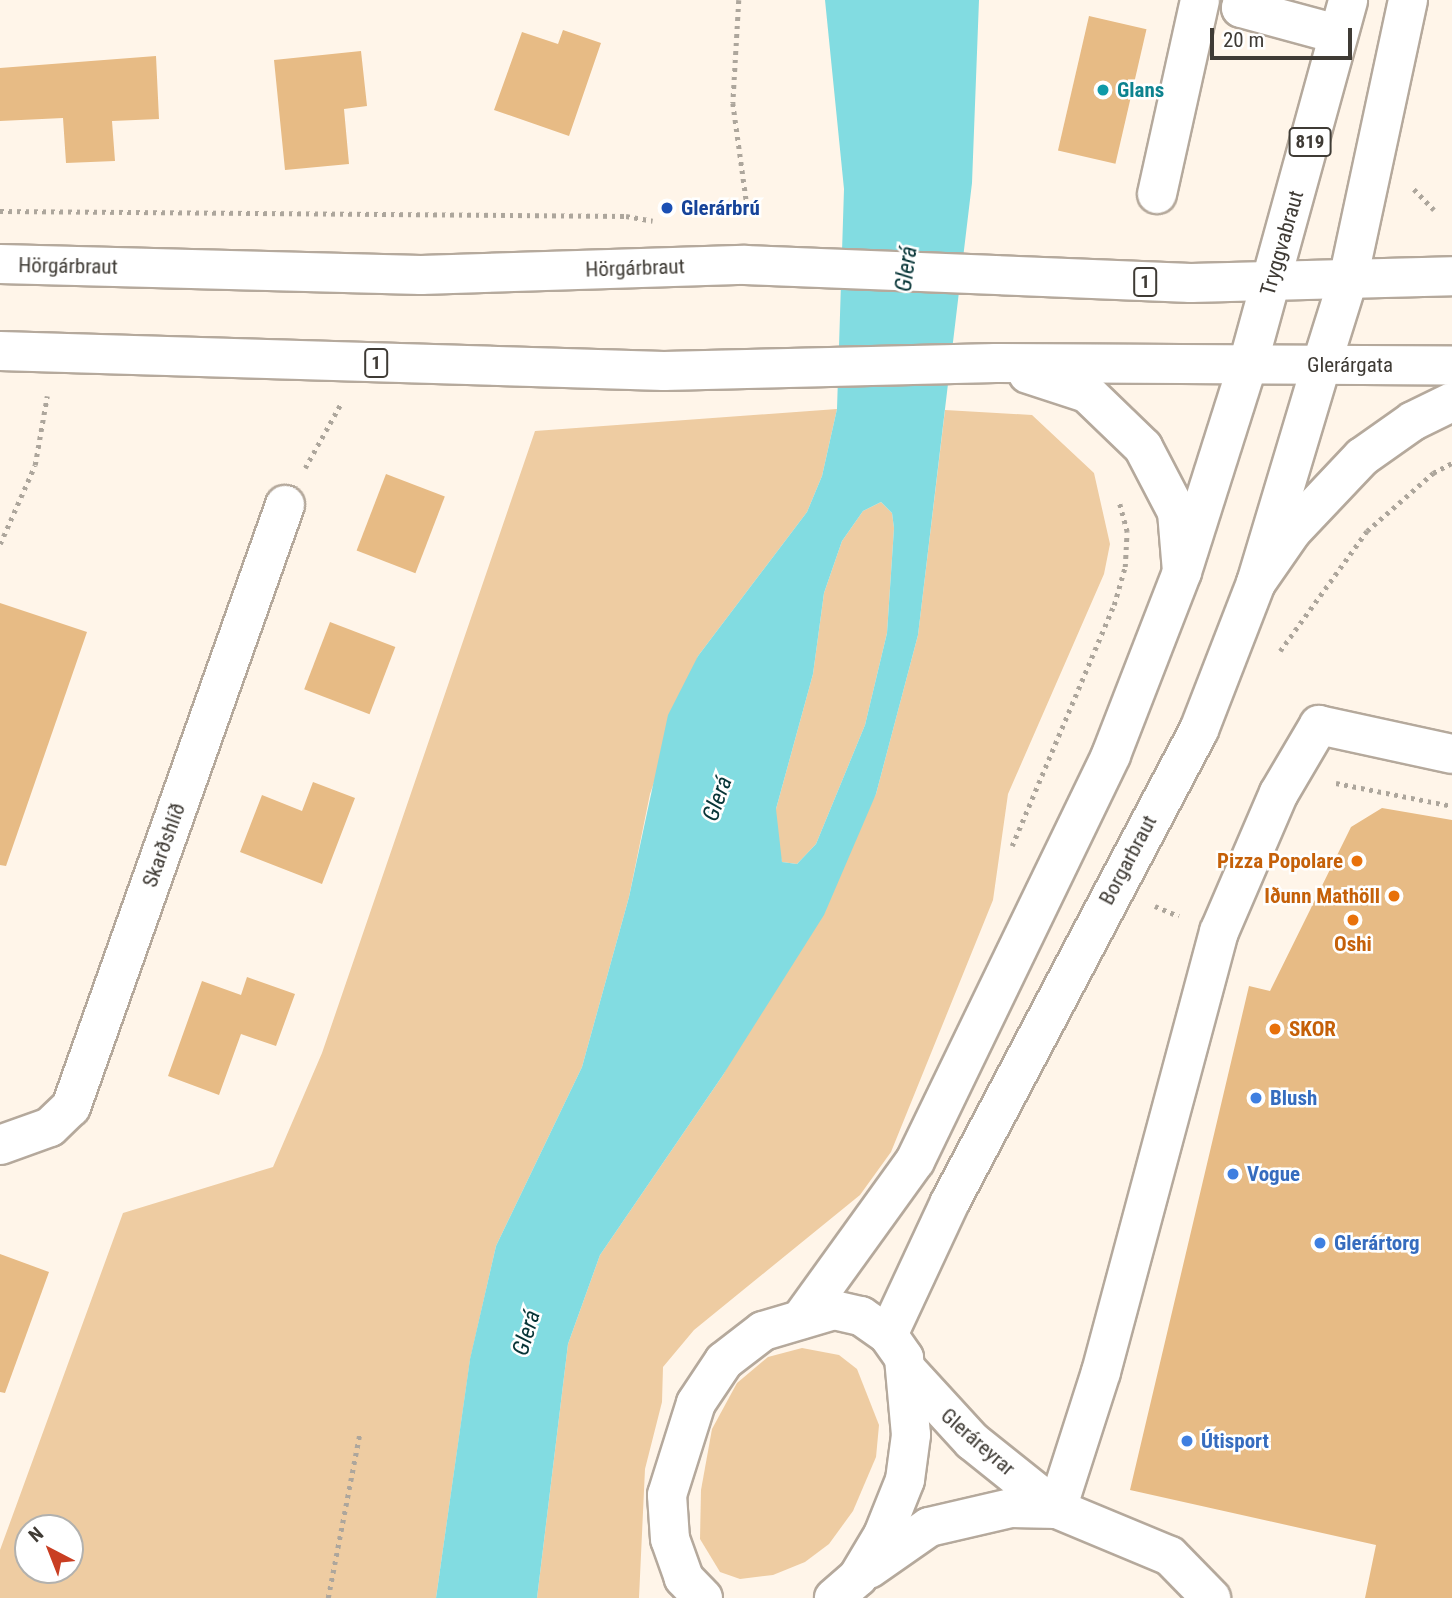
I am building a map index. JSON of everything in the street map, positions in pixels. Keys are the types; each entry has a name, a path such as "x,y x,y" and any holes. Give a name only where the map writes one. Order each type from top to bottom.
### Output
{"main road":[{"path":"1157,194 1200,0"},
{"path":"1321,366 1348,280 1408,0"},
{"path":"1231,3 1342,17"},
{"name":"Tryggvabraut","path":"1248,364 1342,17"},
{"name":"Hörgárbraut","path":"0,264 421,275 748,248 1020,278 1270,283"},
{"name":"1","path":"1270,283 1452,276"},
{"name":"1","path":"0,351 664,371 996,363 1248,364"},
{"path":"996,363 1087,393 1143,447 1177,512 1182,572"},
{"path":"802,1319 915,1161 1111,755 1182,572 1248,364"},
{"name":"Glerárgata","path":"1248,364 1452,365"},
{"name":"Borgarbraut","path":"888,1335 962,1178 1199,730 1256,583 1321,366"},
{"path":"1256,583 1292,531 1362,457 1452,402"},
{"name":"Skarðshlíð","path":"0,1145 50,1127 71,1107 285,505"},
{"path":"1057,1509 1101,1372 1219,932 1291,774 1319,725 1452,754"},
{"path":"689,1591 670,1539 667,1495 696,1403 734,1354 763,1331 834,1310 861,1317 888,1335 906,1369 911,1435 905,1480 846,1587"},
{"name":"Gleráreyrar","path":"906,1369 972,1441 1057,1509 1170,1556 1211,1598"},
{"name":"Gleráreyrar","path":"846,1587 929,1527 1011,1508 1057,1509"}],"path":[{"path":"739,0 733,103 748,248"},
{"path":"1414,191 1434,211"},
{"path":"0,211 626,216 663,223"},
{"path":"0,544 35,465 48,395"},
{"path":"285,505 343,399"},
{"path":"1399,500 1452,463"},
{"path":"1012,846 1114,605 1125,567 1127,532 1118,496"},
{"path":"1291,774 1452,806"},
{"path":"328,1598 360,1432"}],"shaded area":[{"path":"837,409 822,476 807,512 698,656 650,794 629,897 582,1067 496,1246 470,1360 436,1598 0,1598 0,1550 123,1213 273,1167 322,1053 535,431"},
{"path":"945,410 1032,415 1094,473 1110,544 1104,574 1008,794 993,900 891,1152 860,1195 694,1330 663,1367 662,1402 645,1469 639,1598 537,1598 568,1344 600,1255 723,1075 876,794 918,635"},
{"path":"881,502 892,513 894,528 887,633 865,725 816,844 797,864 782,862 775,836 776,809 813,674 824,593 842,541 863,511"},
{"path":"802,1348 839,1355 857,1369 879,1425 876,1457 853,1511 829,1544 805,1562 773,1575 740,1579 720,1572 700,1539 701,1490 712,1429 737,1383 768,1357"}],"water":[{"name":"Glerá","path":"825,0 979,0 972,183 918,635 876,794 824,915 723,1075 600,1255 568,1344 537,1598 436,1598 470,1359 496,1246 582,1067 629,897 668,715 698,656 807,512 822,476 837,409 844,189","holes":["881,502 892,513 894,528 887,633 865,725 816,844 797,864 782,862 776,809 813,674 824,593 842,541 863,511"]}],"building":[{"name":"Glans","path":"1089,16 1146,29 1115,164 1058,150"},
{"path":"563,30 601,43 569,136 494,110 522,32 558,44"},
{"path":"361,51 367,106 344,109 349,164 285,170 274,60"},
{"path":"156,56 159,119 112,121 115,161 66,163 63,118 0,121 0,68"},
{"path":"386,474 445,497 415,573 357,551"},
{"path":"0,603 87,632 6,866 0,865"},
{"path":"330,622 395,647 370,714 304,689"},
{"path":"313,782 355,798 322,884 240,852 262,795 302,811"},
{"name":"Glerártorg","path":"1382,808 1452,820 1452,1598 1365,1598 1376,1545 1130,1490 1249,986 1270,991 1351,827"},
{"path":"247,977 295,994 276,1046 241,1034 219,1095 168,1076 202,981 241,995"},
{"path":"0,1254 49,1272 5,1393 0,1392"}],"place":[{"name":"Glans","path":"1103,90"},
{"name":"Glerárbrú","path":"667,208"},
{"name":"Pizza Popolare","path":"1357,861"},
{"name":"Iðunn Mathöll","path":"1394,896"},
{"name":"Oshi","path":"1353,920"},
{"name":"SKOR","path":"1275,1029"},
{"name":"Blush","path":"1256,1098"},
{"name":"Vogue","path":"1233,1174"},
{"name":"Glerártorg","path":"1320,1243"},
{"name":"Útisport","path":"1187,1441"}]}
